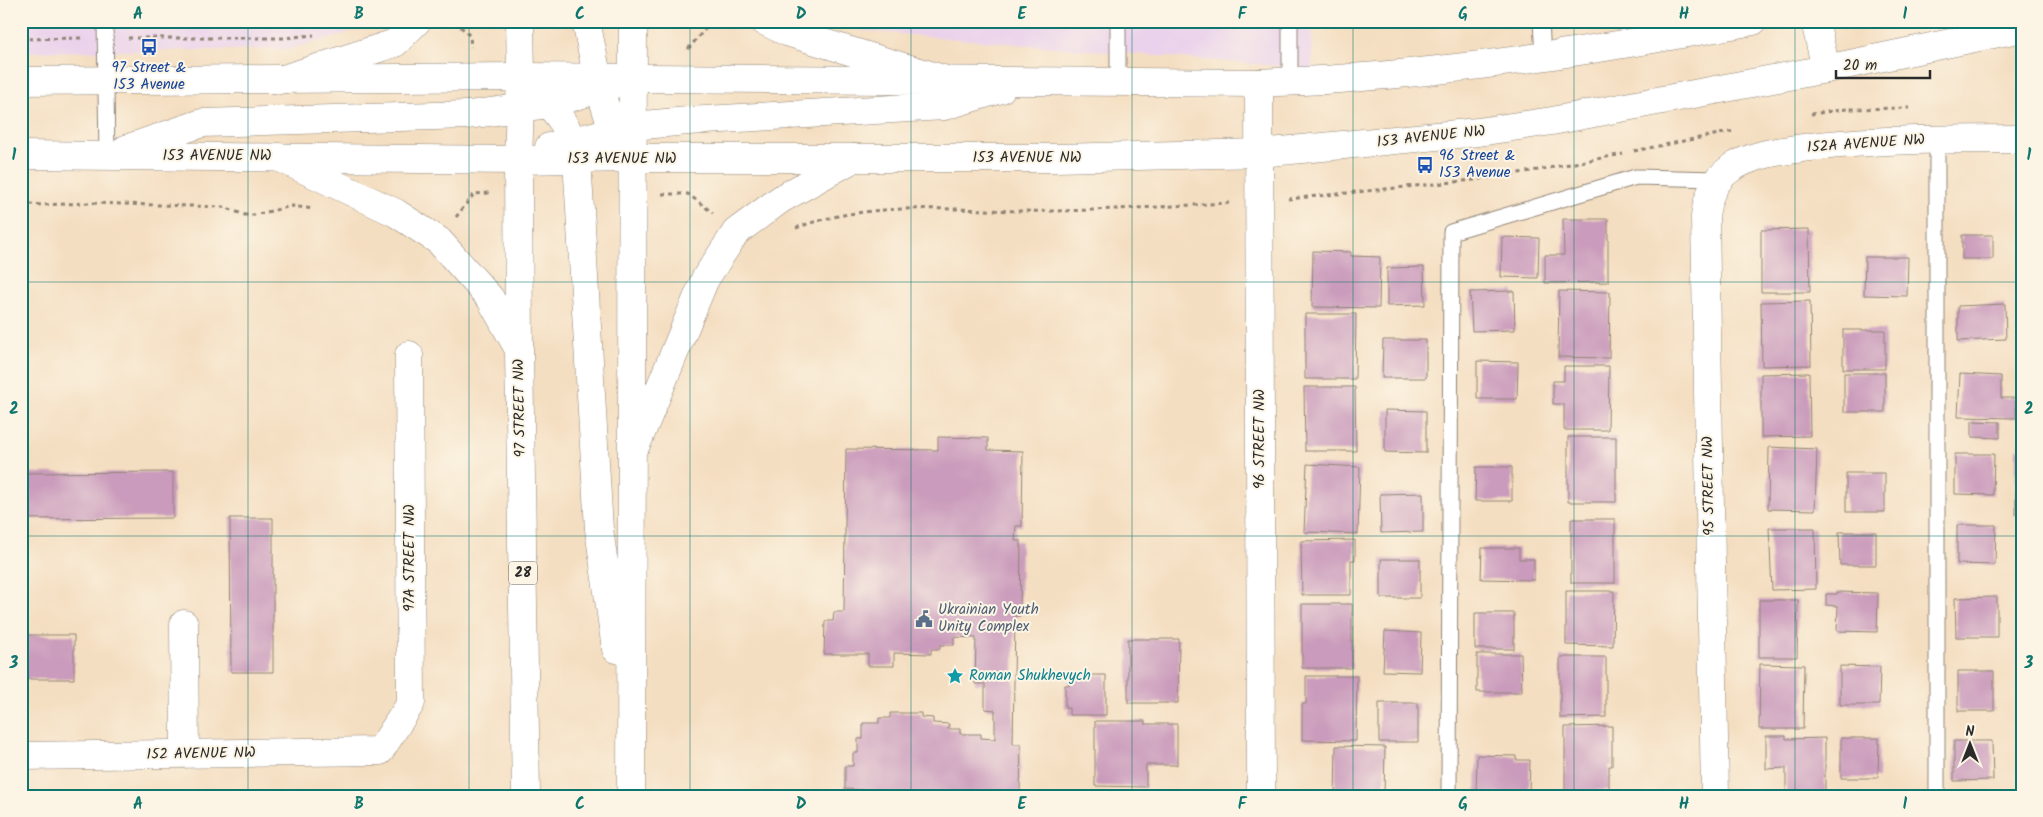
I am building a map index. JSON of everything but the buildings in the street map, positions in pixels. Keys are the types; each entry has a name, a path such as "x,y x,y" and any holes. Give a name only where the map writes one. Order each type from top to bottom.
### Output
{"main road":[{"path":"280,80 395,43 417,21"},
{"name":"97 STREET NW","path":"520,21 521,77 518,160 519,351 526,796"},
{"path":"586,21 598,84 608,115 624,128"},
{"path":"631,796 632,158 624,128 633,78 633,21"},
{"path":"764,21 787,32 946,80"},
{"path":"107,156 202,123 468,115 548,104 598,84 633,78 1259,83 1350,78 1448,68 1543,56 1753,21"},
{"path":"1815,21 1826,69"},
{"name":"153 AVENUE NW","path":"21,155 518,160 576,150 632,158 1056,158 1260,153 1478,132 1552,122 1826,69 2022,28"},
{"path":"521,77 548,104 567,127 576,150 599,529 631,749"},
{"path":"21,81 521,77 598,84"},
{"path":"576,150 624,128 688,121 944,106 1027,81"},
{"name":"96 STREET NW","path":"1259,83 1261,796"},
{"name":"152A AVENUE NW","path":"1718,179 1747,159 1836,144 1937,139 2022,140"},
{"path":"278,157 396,213 439,242 490,298 519,351"},
{"path":"632,456 705,279 736,232 781,198 854,158"},
{"name":"95 STREET NW","path":"1714,796 1705,217 1707,200 1718,179"},
{"name":"97A STREET NW","path":"380,752 411,703 409,355"},
{"path":"184,624 184,754"},
{"name":"152 AVENUE NW","path":"21,756 380,752"}],"lane":[{"path":"105,21 107,156"},
{"path":"1118,21 1118,81"},
{"path":"1290,21 1290,81"},
{"path":"1541,21 1543,56"},
{"path":"1937,139 1937,796"},
{"path":"1449,796 1451,232 1636,176 1718,179"}],"path":[{"path":"455,21 470,36 471,46"},
{"path":"688,47 712,21"},
{"path":"21,39 283,38 318,34"},
{"path":"1802,116 1847,109 1917,108"},
{"path":"1633,152 1737,130"},
{"path":"1283,200 1474,180 1624,154"},
{"path":"452,222 474,194 477,194"},
{"path":"672,194 688,194 718,216"},
{"path":"21,204 90,203 224,207 245,215 254,215 292,206 317,210"},
{"path":"792,229 819,219 874,210 902,208 1054,211 1224,203"}],"shaded area":[{"path":"21,21 369,21 340,36 289,49 21,52"},
{"path":"835,21 1312,21 1312,69 865,31"}],"place":[{"name":"97 Street & 153 Avenue","path":"149,47"},
{"name":"96 Street & 153 Avenue","path":"1425,165"},
{"name":"Ukrainian Youth Unity Complex","path":"924,619"},
{"name":"Roman Shukhevych","path":"955,676"}]}
